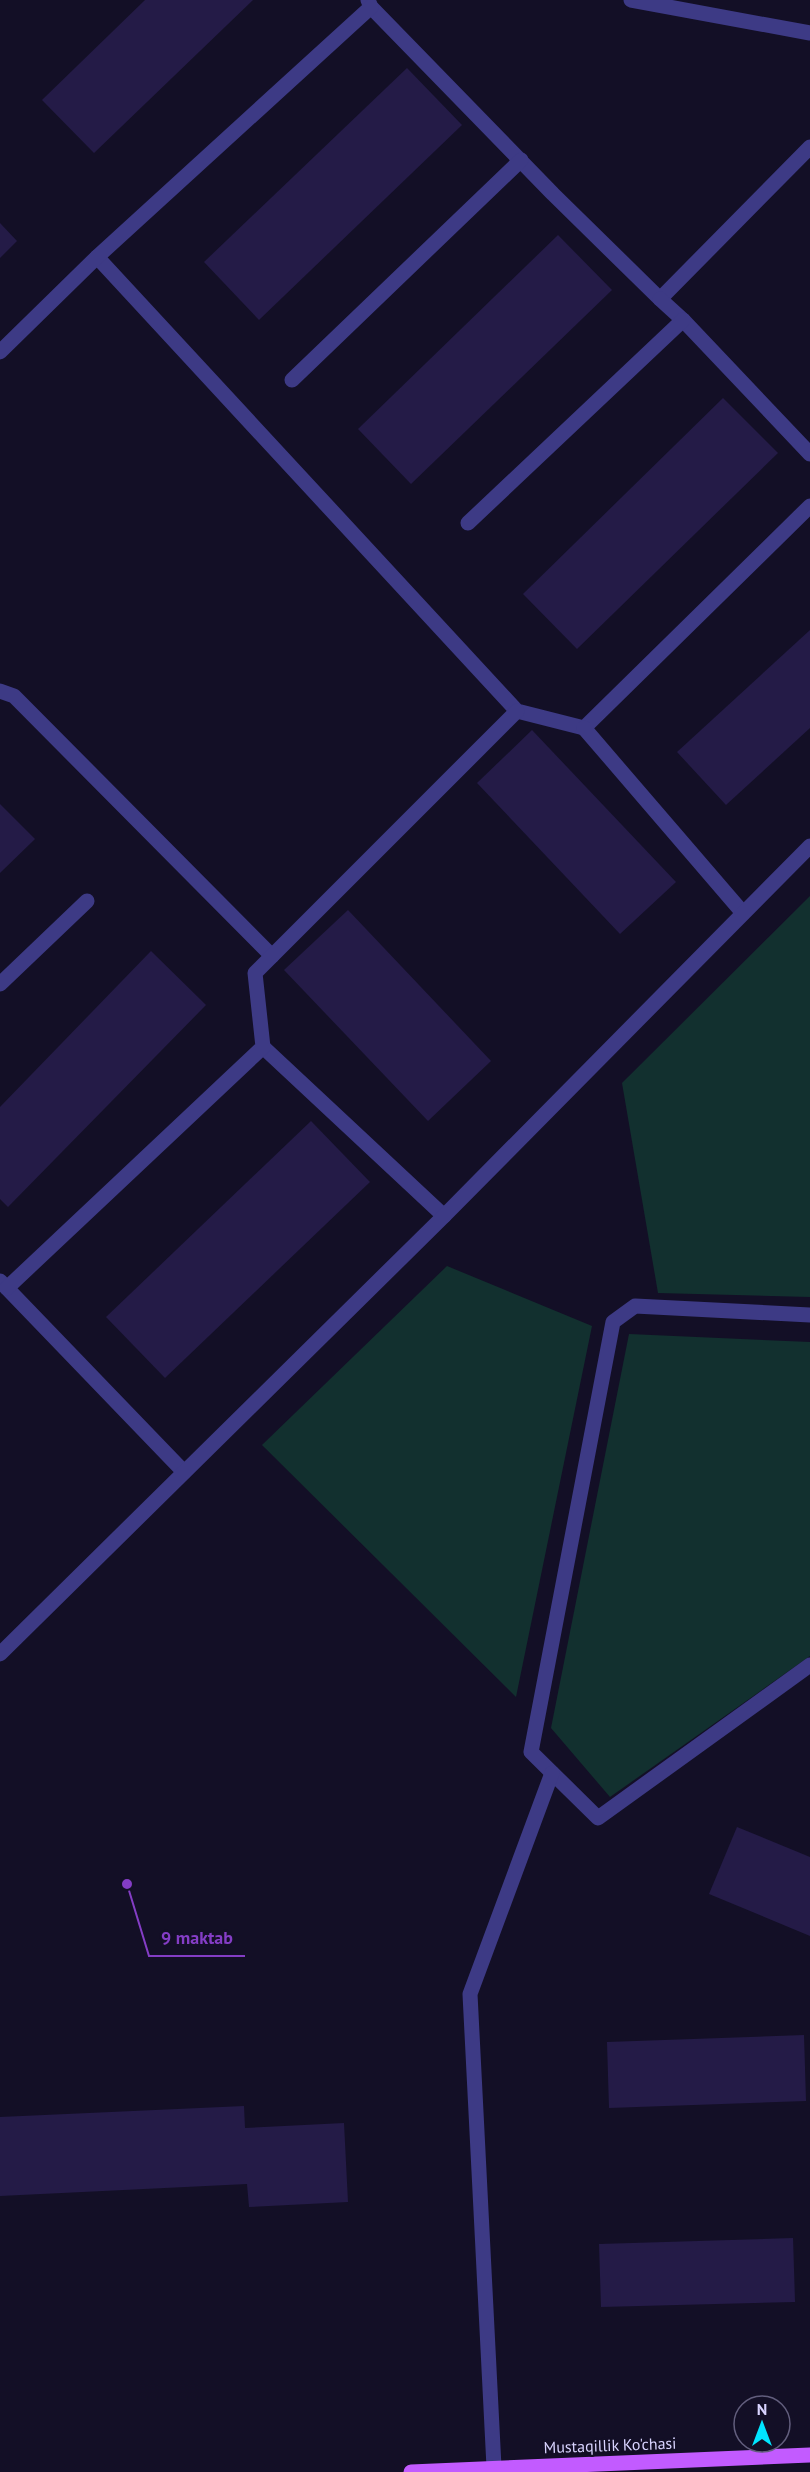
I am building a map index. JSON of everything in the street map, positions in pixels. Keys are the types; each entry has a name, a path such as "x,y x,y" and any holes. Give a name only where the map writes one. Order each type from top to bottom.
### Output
{"main road":[{"name":"Mustaqillik Ko'chasi","path":"411,2472 494,2468 562,2469 810,2455"}],"lane":[{"path":"631,0 810,33"},
{"path":"0,352 97,257 370,3 521,160 683,320 810,454"},
{"path":"660,299 810,147"},
{"path":"292,380 521,160"},
{"path":"97,257 517,711 584,728 743,913"},
{"path":"468,523 683,320"},
{"path":"584,728 810,506"},
{"path":"0,691 14,696 272,956"},
{"path":"444,1216 263,1047 255,973 517,711"},
{"path":"0,1654 444,1216 810,846"},
{"path":"0,984 87,901"},
{"path":"184,1472 4,1285 263,1047"},
{"path":"810,1315 634,1306 614,1322 531,1752 598,1818 810,1665"},
{"path":"494,2468 470,1994 552,1773"}],"green space":[{"path":"810,896 810,1297 658,1293 622,1083"},
{"path":"447,1266 592,1326 516,1697 262,1445"},
{"path":"629,1334 810,1342 810,1656 610,1797 551,1728"}],"building":[{"path":"145,0 253,0 94,153 42,100"},
{"path":"407,68 462,125 259,320 204,262"},
{"path":"0,223 17,241 0,258"},
{"path":"558,235 612,290 411,484 358,429"},
{"path":"723,398 778,453 577,649 523,594"},
{"path":"810,630 810,728 726,805 677,752"},
{"path":"532,730 676,882 620,934 477,783"},
{"path":"0,804 35,839 0,873"},
{"path":"348,910 491,1061 428,1121 284,970"},
{"path":"151,951 206,1005 8,1207 0,1199 0,1107"},
{"path":"311,1121 370,1182 165,1378 106,1317"},
{"path":"737,1827 810,1857 810,1936 709,1894"},
{"path":"804,2035 806,2101 609,2108 607,2042"},
{"path":"244,2106 245,2128 344,2123 348,2202 249,2207 247,2184 0,2196 0,2117"},
{"path":"793,2238 795,2302 601,2307 599,2244"}],"place":[{"name":"9 maktab","path":"127,1884"}]}
